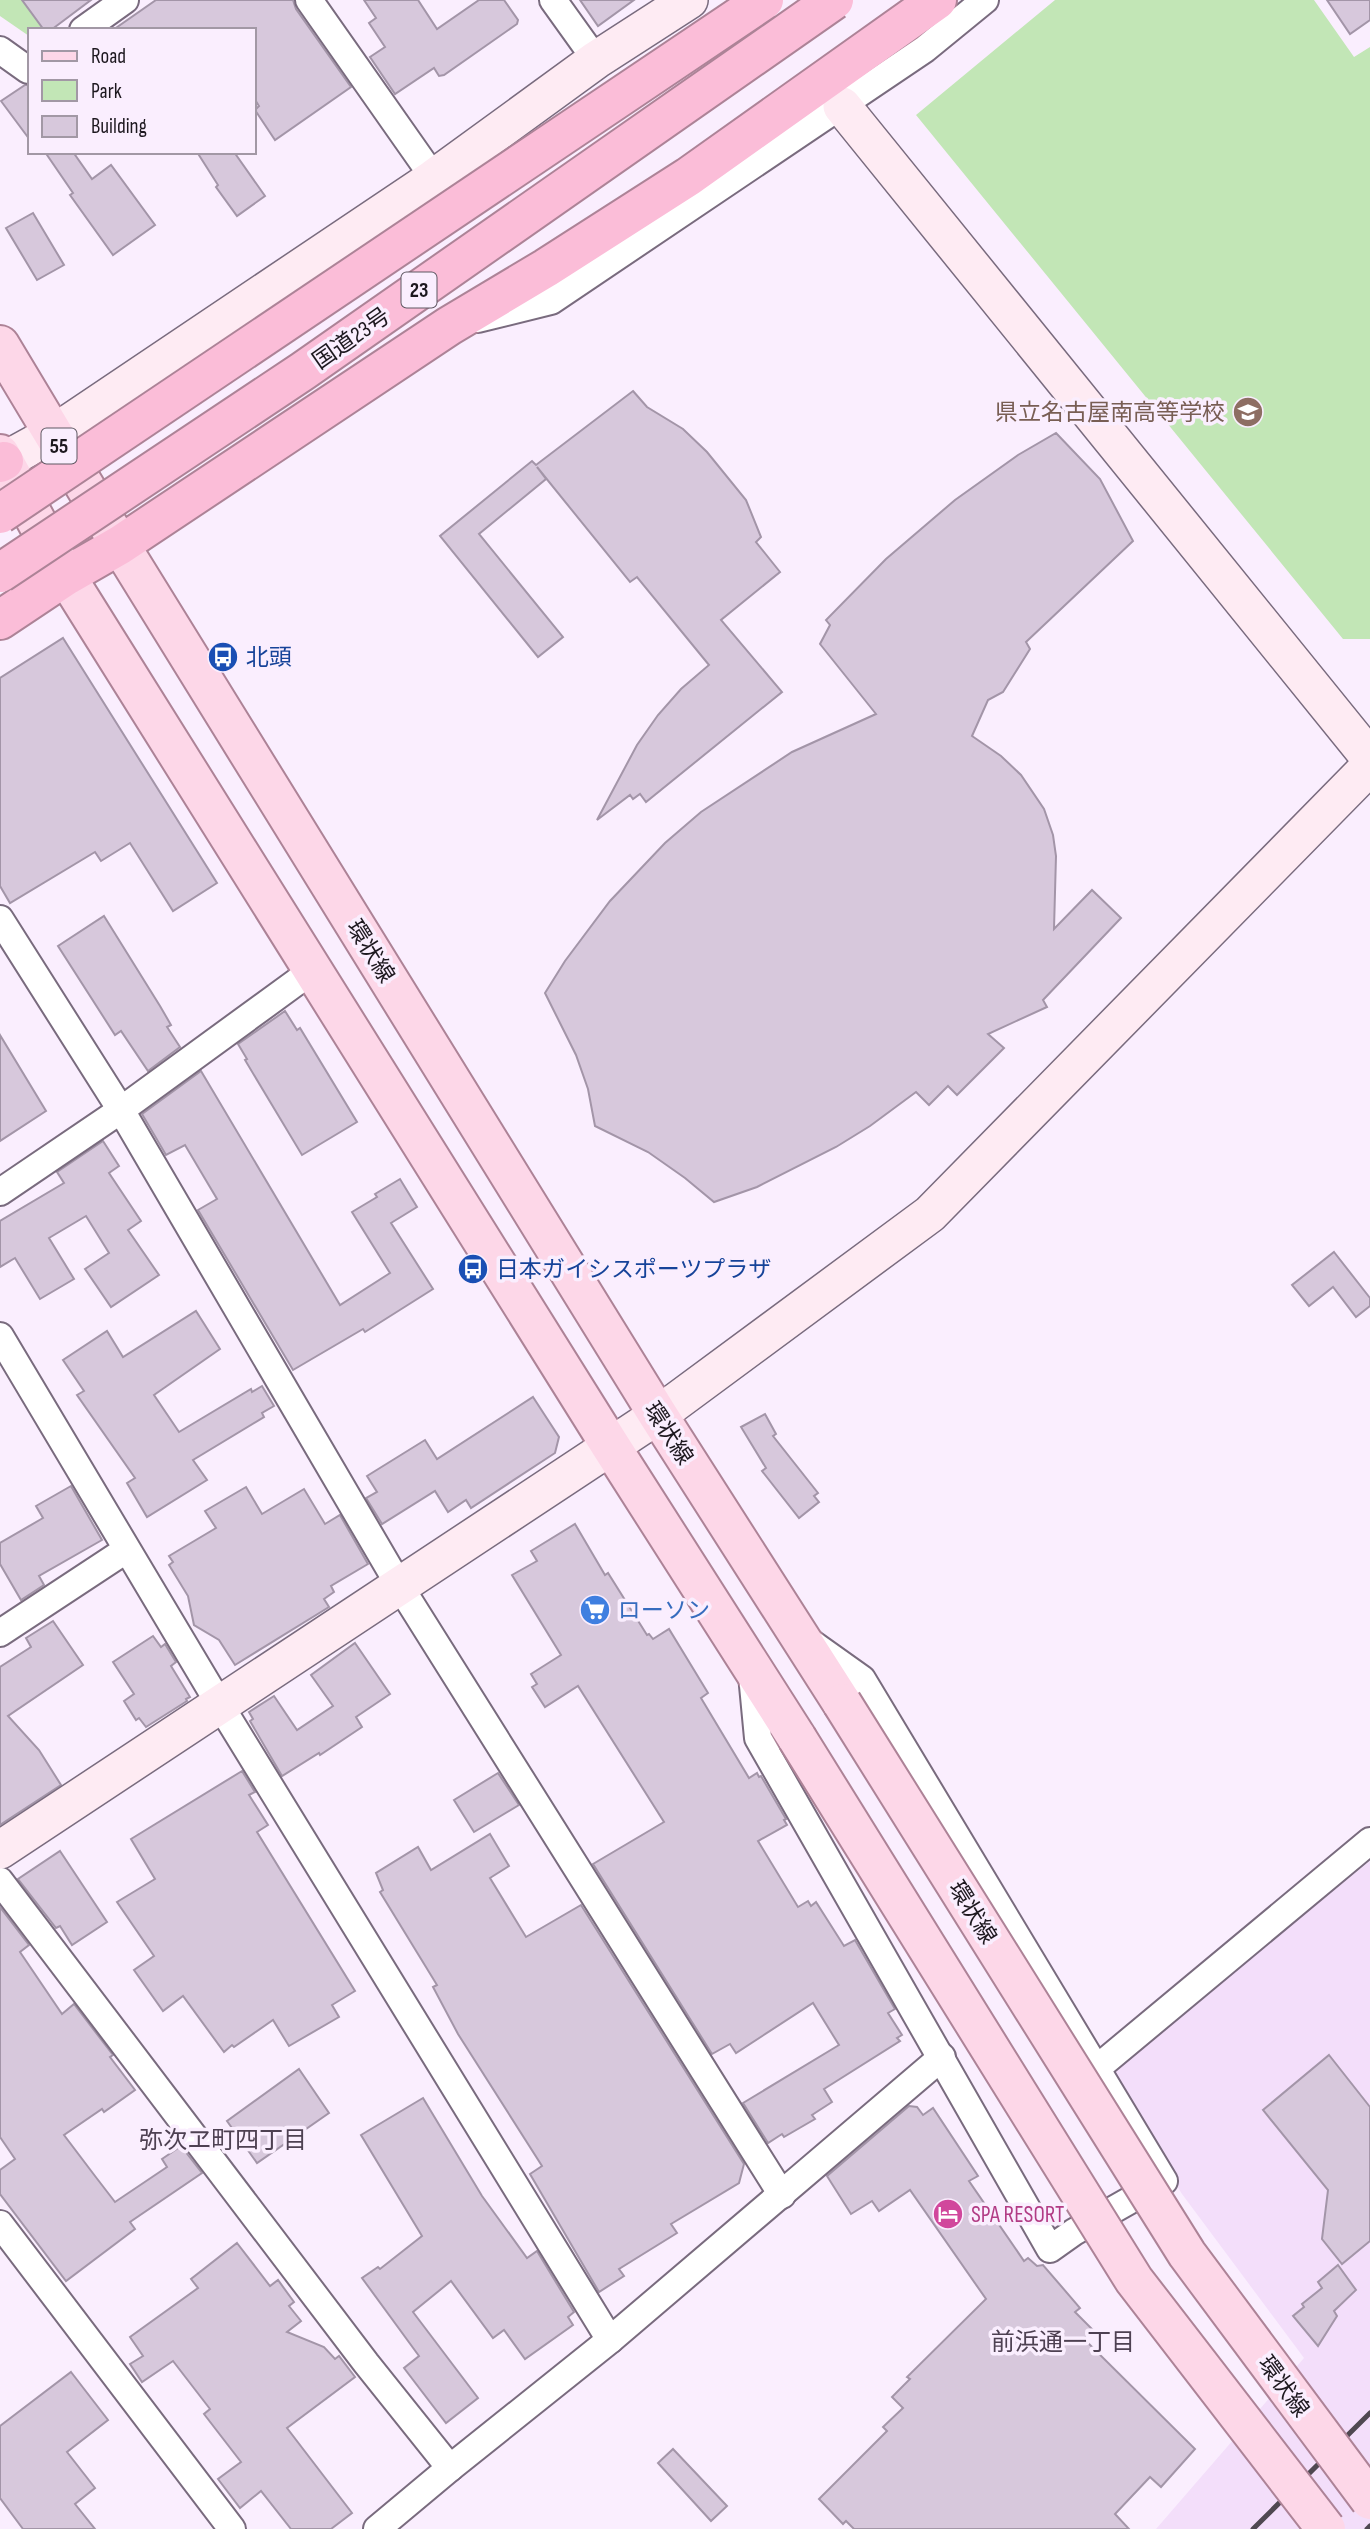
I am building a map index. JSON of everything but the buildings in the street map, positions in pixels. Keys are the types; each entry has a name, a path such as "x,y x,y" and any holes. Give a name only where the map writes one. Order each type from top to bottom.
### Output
{"highway":[{"name":"23","path":"0,514 764,0"},
{"name":"国道23号","path":"0,573 303,371 834,0"},
{"path":"0,620 66,576 120,545 449,326 688,177 937,0"}],"main road":[{"name":"環状線","path":"0,345 120,545 658,1415 800,1635 1187,2253 1370,2500"},
{"name":"55","path":"1,459 66,576"},
{"path":"66,576 610,1445 752,1666 1134,2280 1326,2529"}],"street":[{"path":"86,28 125,0"},
{"path":"310,0 434,178"},
{"path":"553,0 596,60"},
{"path":"1,459 52,434 434,178 596,60 690,0"},
{"path":"449,326 551,301 925,49 985,0"},
{"path":"0,50 28,70"},
{"path":"842,106 1370,758"},
{"path":"0,1850 658,1415 930,1213 1370,766"},
{"path":"0,919 121,1110 399,1585 782,2194"},
{"path":"0,1192 121,1110 313,970"},
{"path":"0,1336 220,1705 610,2340"},
{"path":"0,1633 127,1550"},
{"path":"752,1666 758,1738 1050,2249 1074,2232 1164,2181 862,1679 800,1635"},
{"path":"1096,2069 1370,1841"},
{"path":"0,1881 357,2352 450,2468"},
{"path":"377,2529 610,2340 942,2057"},
{"path":"0,2224 232,2529"}],"shaded area":[{"path":"1370,1861 1370,2529 1156,2529 1304,2358 1182,2194 1112,2080 1113,2069"}],"green space":[{"path":"0,0 87,0 42,28 28,28 28,35 0,16"},
{"name":"県立名古屋南高等学校","path":"1055,0 1314,0 1354,57 1370,47 1370,639 1343,639 916,115"}],"railway":[{"path":"1253,2529 1370,2413"},
{"path":"1367,2529 1370,2526"}],"place":[{"name":"県立名古屋南高等学校","path":"1248,412"},
{"name":"北頭","path":"223,657"},
{"name":"日本ガイシスポーツプラザ","path":"473,1269"},
{"name":"ローソン","path":"595,1610"},
{"name":"SPA RESORT","path":"948,2214"}],"district":[{"name":"弥次ヱ町四丁目","path":"223,2140"},
{"name":"前浜通一丁目","path":"1063,2342"}]}
